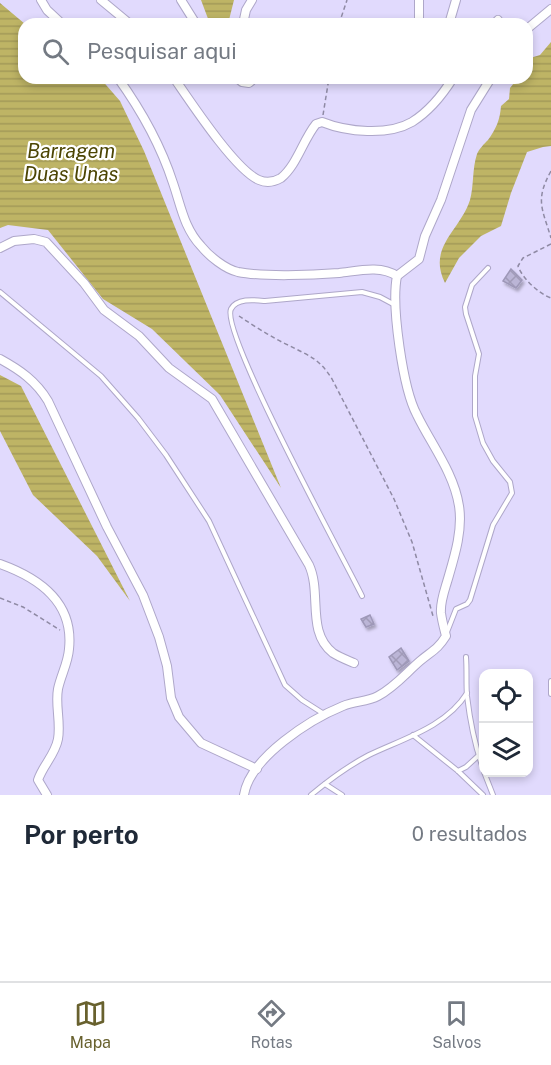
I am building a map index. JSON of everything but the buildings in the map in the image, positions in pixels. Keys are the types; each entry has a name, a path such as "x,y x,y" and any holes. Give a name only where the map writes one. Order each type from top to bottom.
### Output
{"street":[{"path":"41,0 56,18"},
{"path":"101,0 123,18"},
{"path":"182,0 192,18"},
{"path":"244,18 252,0"},
{"path":"419,0 419,18"},
{"path":"451,18 456,0"},
{"path":"533,24 551,9"},
{"path":"122,84 159,149 174,184 178,205 187,227 200,245 222,264 236,272 326,274 378,269 397,276"},
{"path":"178,84 222,144 249,174 260,181 272,182 281,178 295,161 316,124 322,122 331,126 361,130 399,127 412,122 430,106 448,84"},
{"path":"244,795 247,784 256,769 274,749 325,715 354,702 379,695 401,681 437,649 446,636 441,613 442,603 456,550 459,507 447,472 417,417 408,394 395,288 397,276 419,259 425,236 441,200 471,110 487,84"},
{"path":"0,248 24,240 34,239 46,242 84,283 104,310 139,336 170,368 212,399 309,566 315,586 317,630 323,643 334,654 354,663"},
{"path":"0,359 34,382 48,401 106,527 143,595 161,645 167,666 171,698 179,717 201,742 256,769"},
{"path":"0,564 26,575 52,593 63,615 69,639 67,657 57,693 59,723 57,742 38,780 47,795"}],"lane":[{"path":"446,636 456,609 470,600 490,532 512,493 510,483 492,461 483,443 475,416 475,376 479,354 465,307 472,285 488,268"},
{"path":"0,292 101,376 138,418 166,455 209,521 285,685 325,715"},
{"path":"362,596 291,457 242,352 230,320 230,311 236,304 249,300 265,301 362,292 380,297 396,306"},
{"path":"458,771 478,756 467,693 466,657"},
{"path":"551,681 551,694"},
{"path":"311,795 369,756 413,735 453,709 467,693"},
{"path":"413,735 458,771 483,795"},
{"path":"486,777 493,795"},
{"path":"325,784 342,795"}],"path":[{"path":"341,18 347,0"},
{"path":"322,122 328,84"},
{"path":"551,171 541,194 541,207 551,238"},
{"path":"551,244 522,258 518,266 519,270 544,296 551,298"},
{"path":"230,311 270,335 314,357 325,367 376,460 394,499 412,542 436,623"},
{"path":"0,597 49,621 69,639"}],"water":[{"path":"201,0 234,0 230,18 208,18"},
{"name":"Barragem Duas Unas","path":"0,3 18,18 18,84 105,84 120,101 144,151 281,488 220,395 152,329 103,299 48,230 8,225 0,228"},
{"path":"551,42 551,146 527,152 501,226 481,236 459,258 445,283 440,270 442,249 470,200 477,154 495,128 501,106 509,99 510,88 513,84 533,84 533,57 540,55"},
{"path":"0,375 21,386 130,601 97,556 33,495 0,431"}]}
